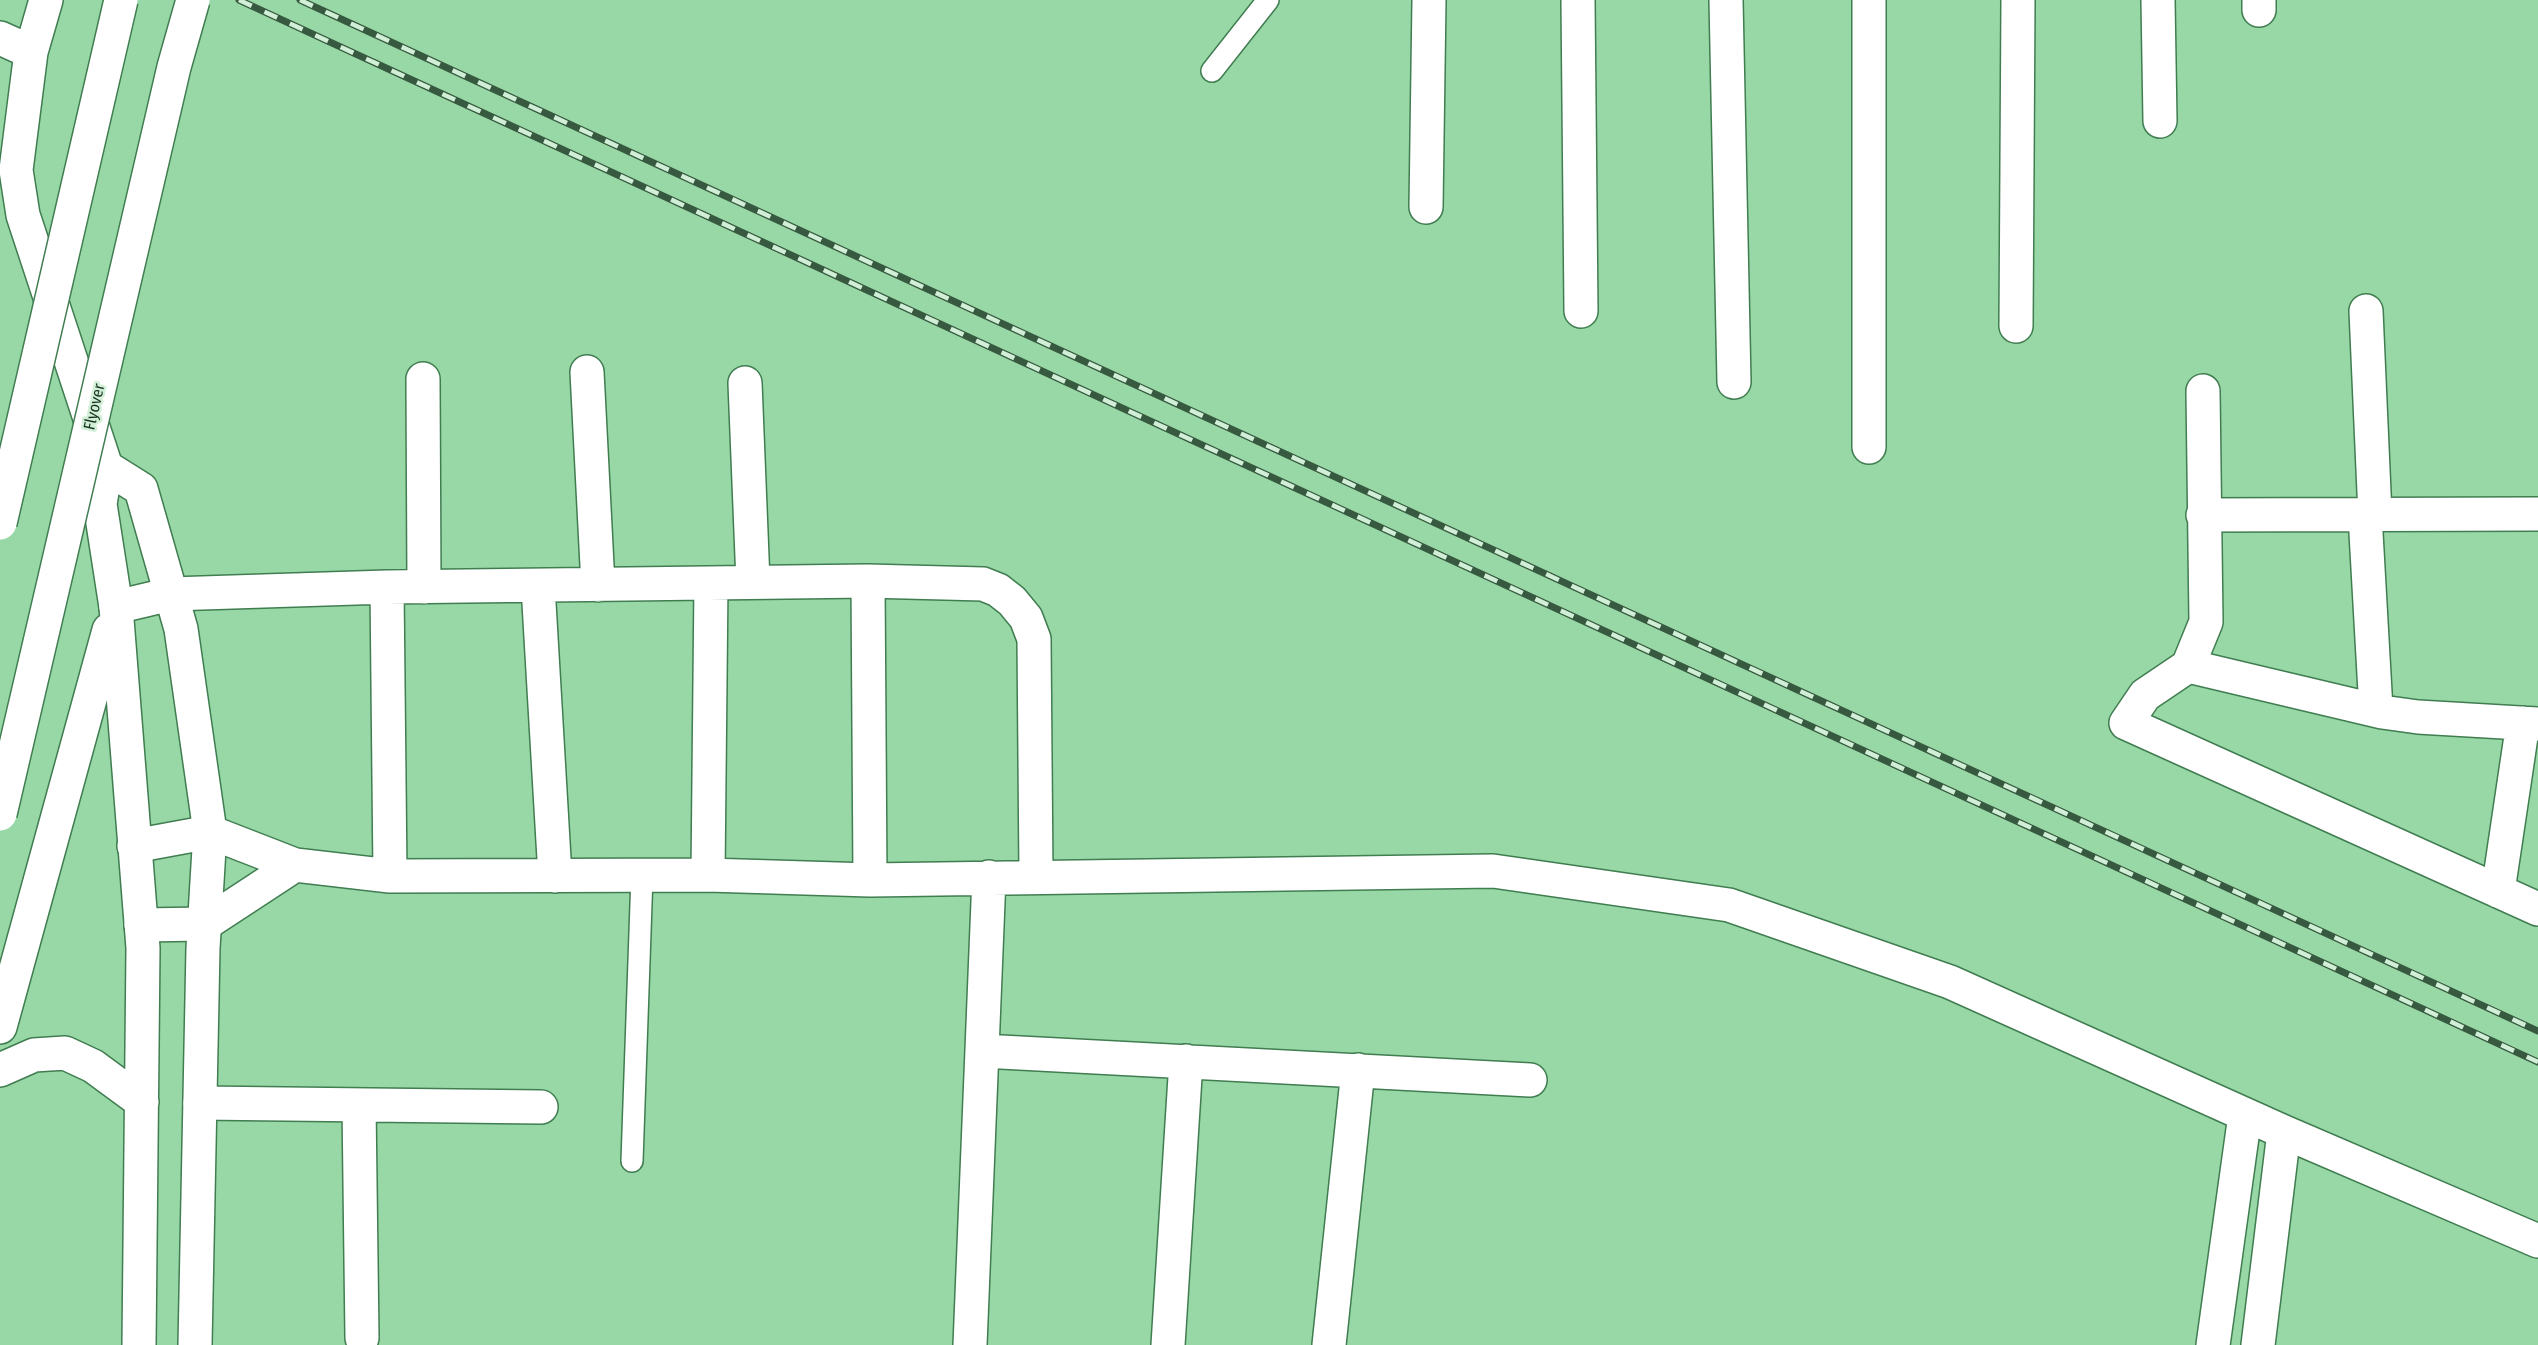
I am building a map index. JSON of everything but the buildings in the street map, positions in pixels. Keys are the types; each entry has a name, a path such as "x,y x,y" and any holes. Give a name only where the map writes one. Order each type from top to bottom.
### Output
{"street":[{"path":"0,211 16,170 31,52 46,0"},
{"path":"0,523 121,0"},
{"name":"Flyover","path":"0,814 174,67 193,0"},
{"path":"1426,207 1429,0"},
{"path":"1578,0 1581,311"},
{"path":"1726,0 1734,382"},
{"path":"1869,0 1869,447"},
{"path":"2016,326 2018,0"},
{"path":"2158,0 2160,121"},
{"path":"0,38 31,52"},
{"path":"16,170 23,215 106,467 100,504 116,606 143,948 139,1345"},
{"path":"2366,311 2376,710"},
{"path":"587,372 598,585"},
{"path":"423,379 424,587"},
{"path":"745,383 753,582"},
{"path":"2203,391 2206,622 2188,666 2145,695 2126,723 2538,909"},
{"path":"106,467 141,489 181,628 210,832 205,924 195,1345"},
{"path":"2203,515 2538,514"},
{"path":"116,606 171,594 424,587 868,581 983,584 998,590 1012,601 1026,618 1034,639 1035,876"},
{"path":"868,581 870,880"},
{"path":"708,875 711,583"},
{"path":"538,586 555,876"},
{"path":"387,588 390,876"},
{"path":"0,1027 116,606"},
{"path":"2188,666 2376,710 2418,717 2530,724 2498,891"},
{"path":"134,846 210,832 295,866 390,876 708,875 870,880 1493,871 1729,905 1950,982 2245,1115 2538,1241"},
{"path":"141,925 205,924 295,866"},
{"path":"970,1345 989,877"},
{"path":"982,1051 1530,1080"},
{"path":"0,1070 34,1055 65,1053 93,1066 142,1102"},
{"path":"1168,1345 1186,1061"},
{"path":"1329,1345 1358,1070"},
{"path":"200,1103 541,1107"},
{"path":"359,1105 362,1338"},
{"path":"2213,1345 2245,1115"},
{"path":"2258,1345 2284,1132"}],"lane":[{"path":"1212,71 1268,0"},
{"path":"632,1161 642,875"}],"railway":[{"path":"239,0 2538,1062"},
{"path":"300,0 2538,1031"}]}
